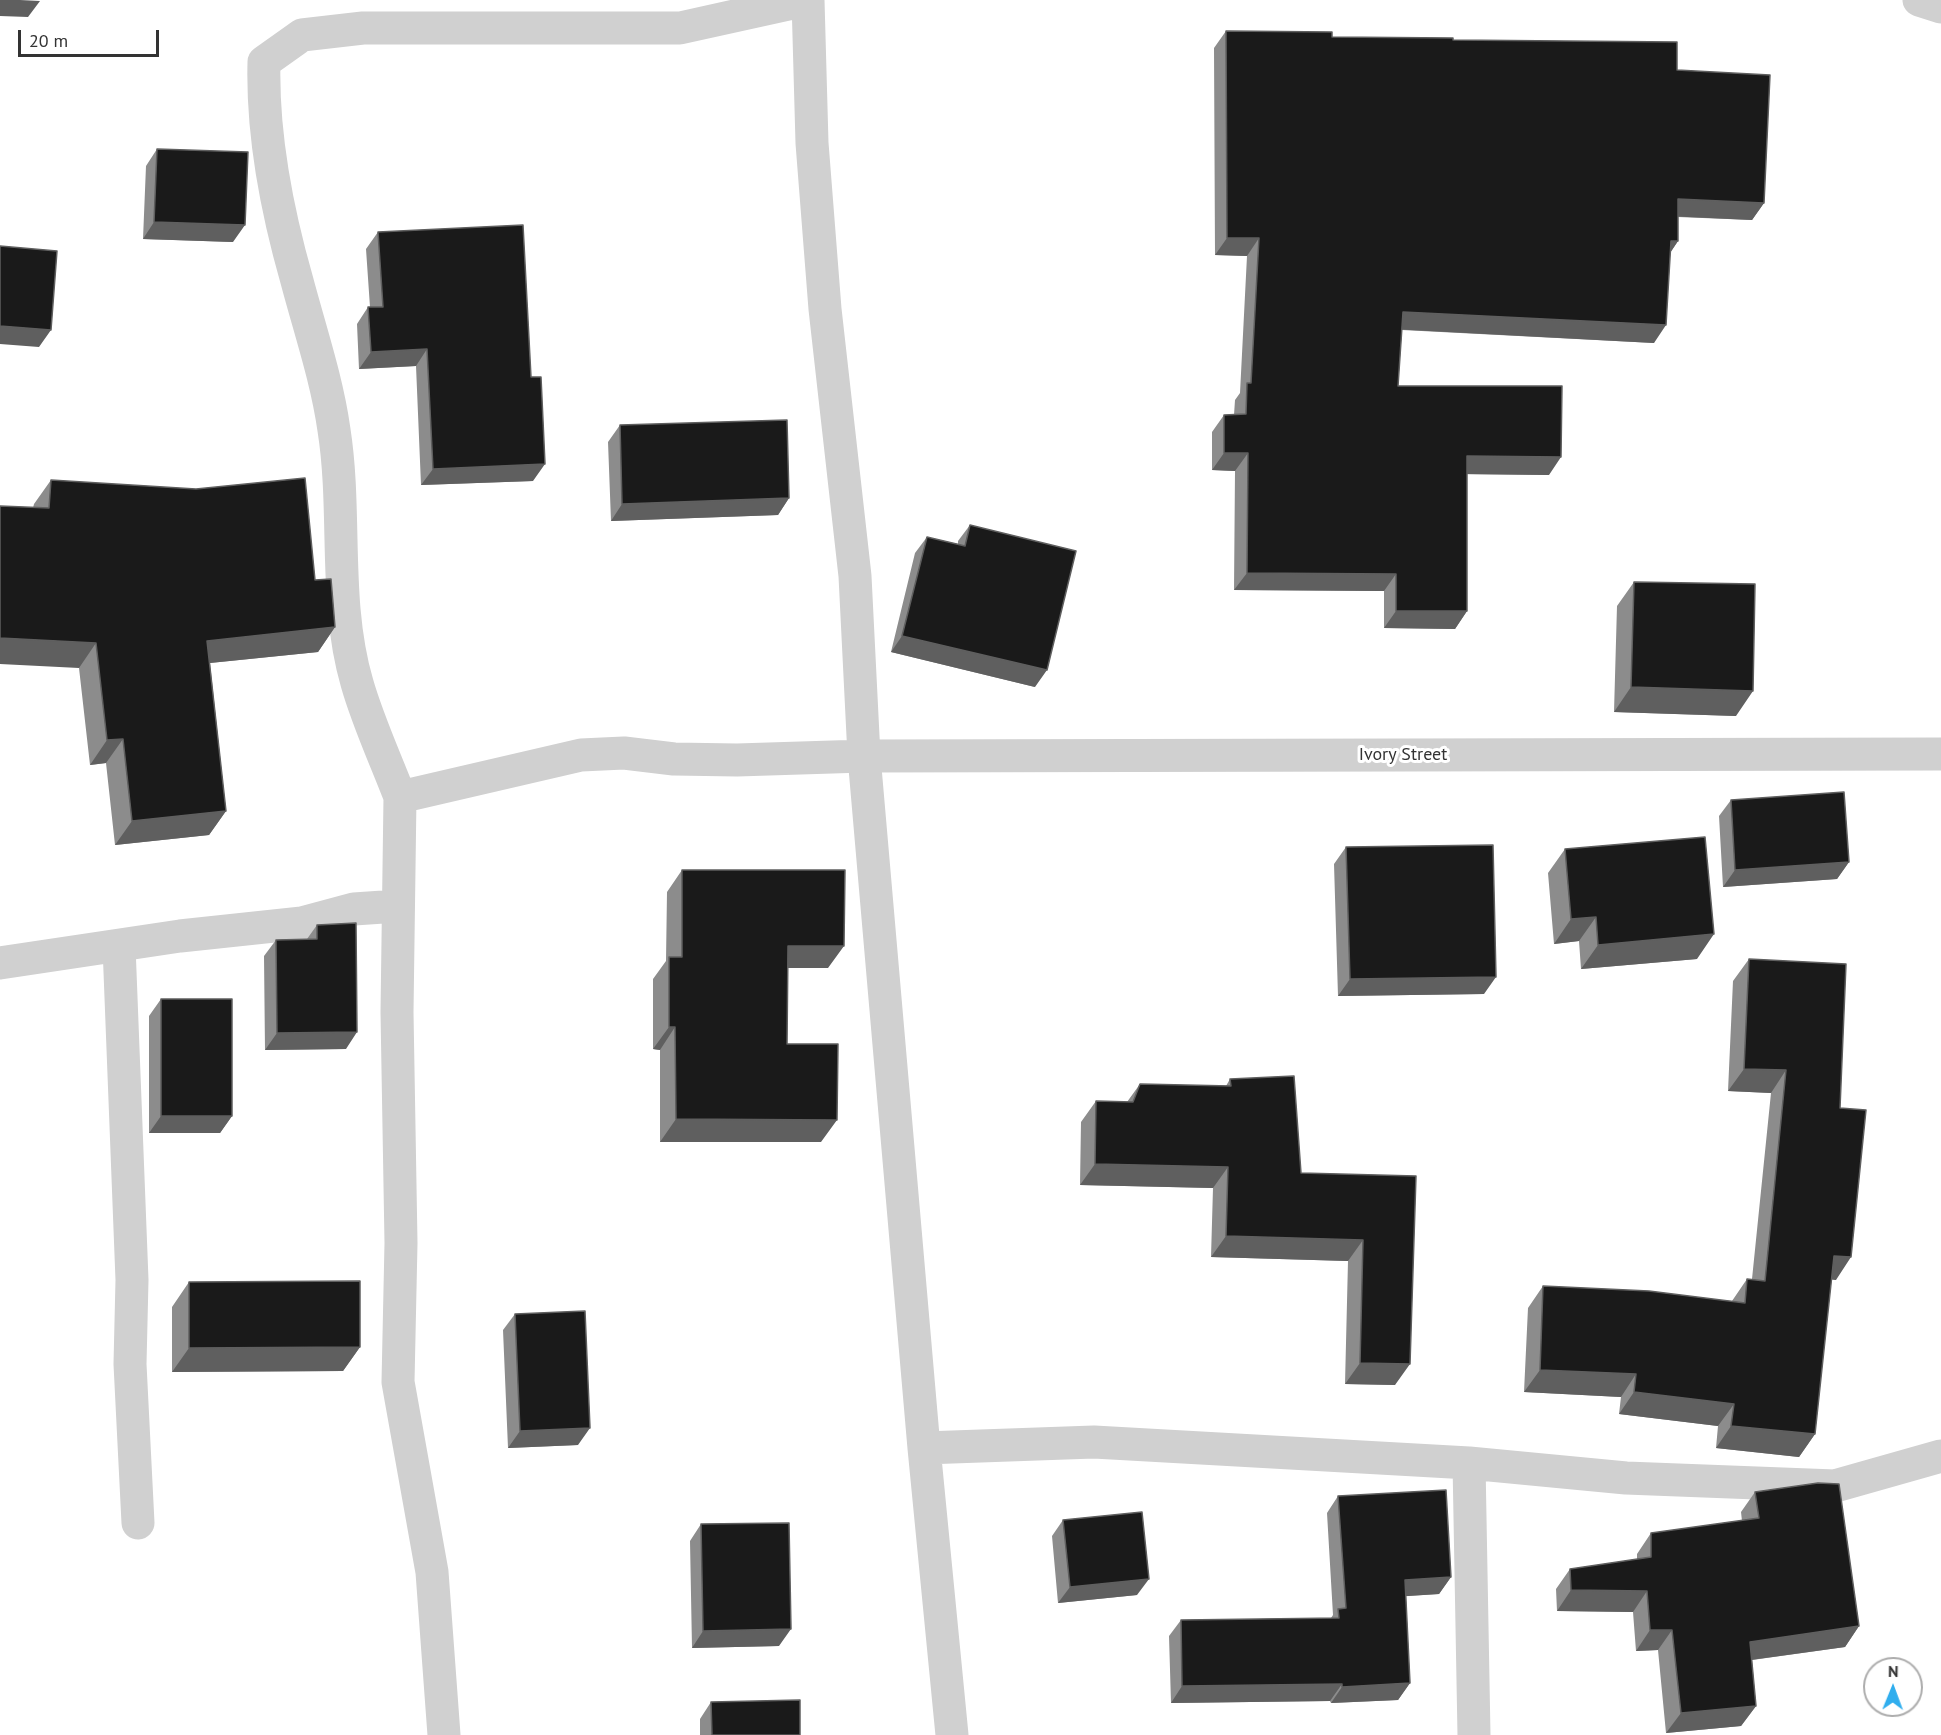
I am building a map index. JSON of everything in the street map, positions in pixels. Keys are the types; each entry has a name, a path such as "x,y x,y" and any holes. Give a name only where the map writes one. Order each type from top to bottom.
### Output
{"street":[{"path":"444,1735 432,1572 398,1382 401,1243 397,1012 400,797 357,683 351,653 345,608 334,431 317,352 296,278 271,162 263,99 264,62 302,35 363,28 680,28 807,0 812,143 825,309 855,576 864,756 924,1448 952,1735"},
{"path":"1919,0 1941,7"},
{"name":"Ivory Street","path":"400,797 581,754 624,753 674,759 737,760 864,756 1941,754"},
{"path":"0,963 249,927 302,923 354,909 398,906"},
{"path":"119,946 132,1280 130,1364 138,1523"},
{"path":"924,1448 1094,1442 1469,1462 1626,1478 1835,1486 1941,1456"},
{"path":"1469,1462 1474,1735"}],"building":[{"path":"1226,31 1332,32 1332,37 1453,38 1453,40 1677,42 1677,70 1770,75 1764,203 1678,199 1678,241 1671,241 1666,325 1403,312 1398,386 1562,386 1561,457 1467,456 1467,611 1396,611 1396,574 1247,573 1248,453 1224,453 1224,415 1246,414 1247,383 1251,383 1259,238 1227,238"},
{"path":"157,149 248,152 245,225 154,222"},
{"path":"523,225 531,377 541,377 545,464 433,469 427,349 371,352 368,307 383,307 378,232"},
{"path":"0,246 57,251 51,330 0,326"},
{"path":"787,420 789,498 622,504 620,425"},
{"path":"305,478 315,580 331,579 335,627 207,641 226,811 132,821 123,739 107,740 96,643 0,638 0,506 49,508 51,480 196,489"},
{"path":"970,525 1076,551 1047,670 902,636 927,537 965,546"},
{"path":"1634,582 1755,584 1753,691 1631,687"},
{"path":"1844,792 1849,862 1735,870 1731,800"},
{"path":"1705,837 1714,934 1598,945 1596,917 1571,919 1565,849"},
{"path":"1493,845 1496,977 1350,979 1346,847"},
{"path":"682,870 845,870 844,946 788,946 787,1044 838,1044 837,1120 676,1119 675,1027 669,1027 669,957 682,957"},
{"path":"356,923 357,1032 277,1033 276,940 317,939 317,925"},
{"path":"1749,959 1846,964 1840,1108 1866,1110 1851,1257 1834,1256 1815,1434 1731,1426 1734,1404 1634,1392 1636,1374 1540,1370 1543,1286 1649,1291 1745,1303 1747,1279 1765,1281 1786,1070 1744,1069"},
{"path":"161,999 232,999 232,1116 161,1116"},
{"path":"1294,1076 1301,1173 1416,1176 1410,1364 1360,1363 1363,1240 1226,1236 1228,1167 1095,1164 1096,1101 1133,1102 1140,1084 1231,1086 1230,1079"},
{"path":"360,1281 360,1347 189,1348 189,1282"},
{"path":"585,1311 590,1428 520,1431 515,1314"},
{"path":"1818,1483 1839,1484 1859,1626 1750,1642 1756,1706 1681,1713 1672,1630 1650,1630 1647,1591 1571,1590 1570,1569 1651,1557 1651,1533 1759,1518 1755,1492"},
{"path":"1446,1490 1451,1577 1405,1580 1410,1683 1342,1687 1342,1684 1182,1686 1181,1620 1339,1618 1338,1609 1346,1608 1338,1496"},
{"path":"1142,1512 1149,1579 1070,1587 1063,1520"},
{"path":"789,1523 791,1629 703,1631 701,1524"},
{"path":"800,1700 800,1735 712,1735 711,1702"}]}
